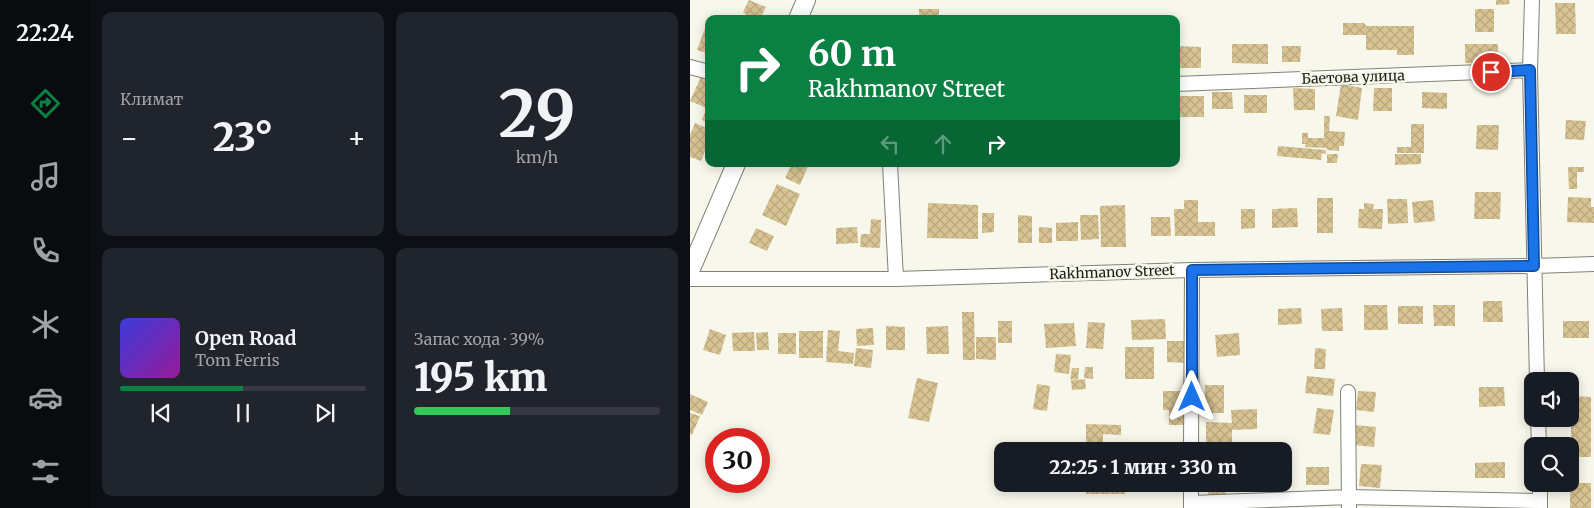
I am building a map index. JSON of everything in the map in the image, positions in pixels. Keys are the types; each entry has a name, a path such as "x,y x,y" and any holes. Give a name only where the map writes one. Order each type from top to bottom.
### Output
{"street":[{"path":"800,15 806,0"},
{"path":"1532,0 1530,70 1537,372"},
{"path":"690,67 705,71"},
{"name":"Баетова улица","path":"1180,84 1530,70"},
{"path":"690,271 735,167"},
{"path":"890,167 896,279"},
{"name":"Rakhmanov Street","path":"690,279 896,279 1192,270 1594,264"},
{"path":"1191,442 1192,270"},
{"path":"1348,392 1349,502"},
{"path":"1191,492 1191,506 1349,502 1540,504"}],"building":[{"path":"749,0 766,7 762,15 745,15 743,12"},
{"path":"1496,0 1509,0 1510,4 1496,5"},
{"path":"1555,3 1575,3 1576,34 1556,34"},
{"path":"919,9 939,9 939,15 919,15"},
{"path":"1475,9 1494,9 1494,32 1475,32"},
{"path":"1343,23 1364,23 1366,26 1414,26 1414,55 1397,55 1397,50 1366,50 1366,35 1343,35"},
{"path":"705,29 705,53 697,50"},
{"path":"1232,44 1268,44 1268,64 1232,63"},
{"path":"1465,44 1498,44 1498,64 1465,63"},
{"path":"1180,46 1201,47 1201,68 1180,68"},
{"path":"1282,46 1301,46 1300,62 1282,62"},
{"path":"701,77 705,78 705,107 690,101"},
{"path":"1341,84 1362,88 1358,120 1336,116"},
{"path":"1293,88 1315,89 1315,110 1294,110"},
{"path":"1374,88 1392,88 1392,111 1373,111"},
{"path":"1212,92 1232,92 1233,109 1212,109"},
{"path":"1422,92 1447,93 1447,109 1422,108"},
{"path":"1244,95 1267,95 1267,113 1244,113"},
{"path":"1180,96 1204,96 1204,117 1180,117"},
{"path":"1324,116 1330,116 1329,131 1345,132 1344,146 1339,146 1339,151 1327,150 1327,148 1305,147 1306,144 1302,144 1302,133 1308,133 1308,138 1324,138"},
{"path":"1566,120 1586,121 1584,140 1565,139"},
{"path":"695,123 705,127 705,151 701,161 690,157 690,135"},
{"path":"1411,124 1424,124 1424,153 1397,153 1397,147 1411,147"},
{"path":"1477,125 1499,125 1498,150 1476,149"},
{"path":"1278,146 1326,150 1326,154 1322,153 1321,160 1277,156"},
{"path":"1327,154 1338,154 1337,163 1327,163"},
{"path":"1395,154 1421,154 1421,164 1395,165"},
{"path":"790,167 808,167 800,185 785,178"},
{"path":"1568,167 1584,167 1584,172 1577,172 1577,189 1569,189"},
{"path":"777,184 800,194 786,226 762,215"},
{"path":"1475,192 1501,192 1500,219 1474,219"},
{"path":"1568,197 1591,198 1591,207 1594,207 1594,223 1567,222"},
{"path":"1317,198 1333,198 1333,233 1317,233"},
{"path":"1387,199 1407,199 1408,223 1388,224"},
{"path":"1184,200 1198,200 1198,222 1215,222 1215,236 1175,236 1174,209 1184,209"},
{"path":"1433,200 1435,221 1414,223 1412,202"},
{"path":"928,203 978,205 978,239 927,238"},
{"path":"1364,203 1374,204 1373,209 1383,209 1382,229 1358,228 1359,209 1364,209"},
{"path":"1125,205 1126,247 1101,247 1100,206"},
{"path":"1297,208 1298,227 1272,228 1272,209"},
{"path":"1241,209 1255,209 1255,228 1241,229"},
{"path":"982,213 994,213 994,232 982,233"},
{"path":"1018,215 1032,216 1032,243 1018,243"},
{"path":"1080,215 1098,215 1099,239 1081,240"},
{"path":"1151,217 1170,217 1171,236 1151,236"},
{"path":"871,219 881,220 880,248 860,247 861,234 870,234"},
{"path":"1078,222 1078,241 1056,241 1056,223"},
{"path":"857,227 858,243 836,244 836,228"},
{"path":"1039,227 1052,228 1052,243 1039,243"},
{"path":"756,228 774,236 767,251 749,243"},
{"path":"1483,301 1502,301 1503,322 1483,322"},
{"path":"1364,305 1387,305 1388,330 1364,330"},
{"path":"1433,305 1455,305 1455,326 1434,326"},
{"path":"1398,306 1423,306 1423,324 1398,324"},
{"path":"1301,308 1302,324 1278,325 1278,309"},
{"path":"1342,308 1343,331 1322,331 1321,309"},
{"path":"962,312 974,312 975,360 963,360"},
{"path":"1165,319 1166,339 1132,340 1131,320"},
{"path":"998,321 1012,321 1012,343 998,343"},
{"path":"1563,321 1589,321 1589,338 1563,338"},
{"path":"1088,322 1105,323 1103,349 1086,348"},
{"path":"1074,323 1076,346 1046,348 1044,324"},
{"path":"886,326 905,327 905,350 886,350"},
{"path":"948,326 949,354 927,354 926,327"},
{"path":"873,328 874,345 857,346 856,329"},
{"path":"710,329 726,335 720,355 703,350"},
{"path":"828,330 840,331 838,351 854,353 853,364 826,362"},
{"path":"799,331 823,331 823,358 799,358"},
{"path":"754,332 755,351 733,351 732,333"},
{"path":"768,332 769,350 757,350 756,333"},
{"path":"778,333 796,333 796,354 778,354"},
{"path":"1239,333 1240,355 1217,357 1215,335"},
{"path":"976,337 996,337 996,360 976,359"},
{"path":"1167,341 1186,341 1186,363 1167,362"},
{"path":"1125,347 1154,347 1154,379 1125,379"},
{"path":"856,348 873,350 871,368 854,366"},
{"path":"1315,348 1326,349 1325,369 1314,369"},
{"path":"1056,354 1071,355 1069,374 1054,372"},
{"path":"1085,367 1093,367 1093,379 1084,378"},
{"path":"1072,368 1079,368 1078,380 1070,379"},
{"path":"1307,376 1335,379 1333,396 1305,393"},
{"path":"917,378 938,383 929,422 908,418"},
{"path":"1085,379 1086,389 1072,390 1071,380"},
{"path":"1037,384 1050,386 1047,411 1033,409"},
{"path":"1205,385 1224,385 1224,413 1205,413"},
{"path":"1479,387 1504,387 1505,406 1479,407"},
{"path":"1163,391 1185,391 1185,425 1169,425 1169,410 1163,410"},
{"path":"1358,391 1376,392 1374,412 1356,410"},
{"path":"690,394 708,402 702,415 690,410"},
{"path":"1579,396 1591,397 1591,457 1579,457 1579,437 1571,437 1571,427 1579,427"},
{"path":"1317,408 1334,410 1330,435 1313,433"},
{"path":"1257,409 1257,429 1232,430 1232,442 1206,442 1206,422 1232,423 1231,410"},
{"path":"690,413 700,416 692,435 690,434"},
{"path":"1086,424 1121,425 1121,435 1103,434 1103,442 1086,442"},
{"path":"1355,425 1376,427 1374,447 1353,445"},
{"path":"1505,462 1505,478 1475,478 1475,463"},
{"path":"1361,464 1382,465 1380,488 1359,486"},
{"path":"1306,467 1329,467 1329,485 1306,485"},
{"path":"1579,483 1591,483 1591,508 1570,508 1570,492 1579,492"},
{"path":"1086,492 1125,492 1125,494 1086,494"},
{"path":"1208,492 1226,492 1226,500 1208,500"}],"route":[{"path":"1192,397 1192,270 1534,266 1530,70 1491,72"}]}
